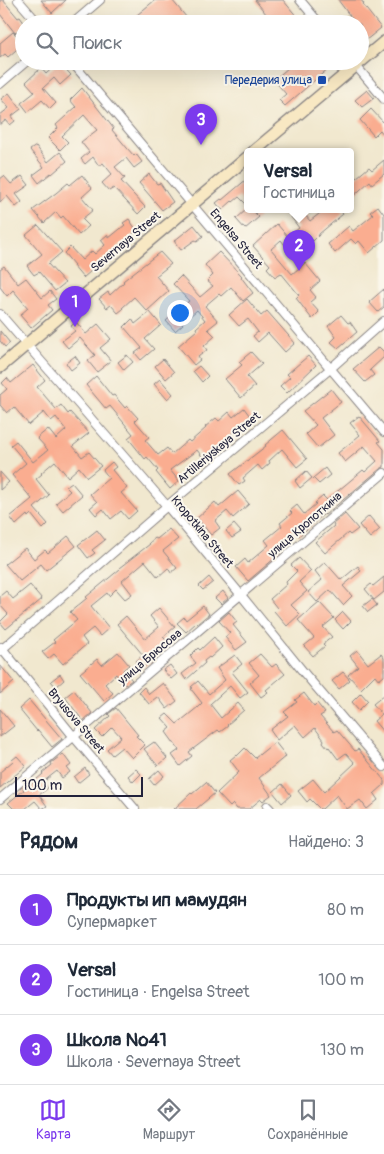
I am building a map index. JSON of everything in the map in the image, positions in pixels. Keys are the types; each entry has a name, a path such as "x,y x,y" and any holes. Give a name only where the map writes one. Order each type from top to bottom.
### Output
{"main road":[{"path":"369,53 384,42"},
{"path":"258,148 347,70"},
{"name":"Severnaya Street","path":"0,367 244,160"}],"street":[{"path":"18,0 31,15"},
{"path":"82,15 100,0"},
{"path":"300,0 312,15"},
{"path":"0,84 16,70"},
{"name":"Engelsa Street","path":"79,70 384,432"},
{"path":"359,70 384,99"},
{"name":"Kropotkina Street","path":"0,314 167,506 384,767"},
{"name":"Artilleriyskaya Street","path":"1,649 384,321"},
{"name":"улица Кропоткина","path":"241,595 384,472"},
{"name":"улица Брюсова","path":"0,799 241,595"},
{"name":"Bryusova Street","path":"1,649 135,809"}],"building":[{"path":"0,0 3,0 16,15 15,33 0,14"},
{"path":"41,0 66,0 52,13"},
{"path":"155,0 172,0 184,15 137,15"},
{"path":"255,0 283,0 296,15 267,15"},
{"path":"338,0 361,0 381,28 369,38 369,15 349,15"},
{"path":"13,32 15,34 15,51 8,57 5,54 0,58 0,43"},
{"path":"39,70 43,70 46,74 50,70 66,70 71,75 60,85 54,78 43,88 56,103 50,109 42,100 28,112 21,103 35,92 26,82"},
{"path":"286,70 327,70 285,106 279,100 286,94 274,80"},
{"path":"82,88 114,129 112,130 134,156 136,154 142,162 134,168 126,158 115,167 125,178 121,181 145,207 138,214 114,188 109,191 102,183 112,174 103,163 99,166 93,157 85,164 81,159 89,152 81,142 97,130 84,115 62,136 68,142 60,150 48,138 58,128 56,125 76,107 70,100"},
{"path":"367,90 374,98 362,107 355,100"},
{"path":"9,93 21,109 12,116 15,121 10,125 6,120 0,125 0,115 9,108 1,99"},
{"path":"371,109 384,123 384,135 380,130 374,136 360,120"},
{"path":"36,146 48,162 60,152 67,161 39,183 33,175 44,167 30,150"},
{"path":"384,160 384,174 372,184 370,181 354,195 354,176 356,178 369,167 372,170"},
{"path":"149,174 157,184 160,183 173,202 162,210 139,183"},
{"path":"82,175 92,188 82,197 93,210 82,219 89,226 79,235 63,216 61,218 56,212 44,223 33,210 68,183 70,185"},
{"path":"4,176 11,184 22,176 29,185 16,194 22,202 16,207 7,196 0,202 0,179"},
{"path":"244,181 244,202 239,197 222,210 216,203"},
{"path":"378,206 384,214 384,240 369,253 359,241 356,244 351,239 335,253 328,244 349,226 353,231 373,215 370,212"},
{"path":"244,212 255,213 259,217 245,229 236,219"},
{"path":"297,213 303,213 310,221 320,213 343,214 313,241 307,234 288,249 281,240 271,249 292,274 305,263 320,281 310,290 316,297 310,302 319,312 312,319 296,298 299,295 281,273 275,277 267,268 270,265 253,246 277,224 288,237 299,228 291,217"},
{"path":"129,219 137,231 83,278 64,253 70,247 82,260 92,251 95,254 105,245 101,240 107,235 109,238 125,225 123,223"},
{"path":"38,225 62,252 48,264 65,283 55,291 39,272 34,275 27,266 42,254 26,235"},
{"path":"194,225 203,236 181,250 174,241"},
{"path":"160,252 171,264 156,276 169,291 147,311 134,297 118,313 111,305 107,308 99,299 108,292 110,295 123,281"},
{"path":"219,252 242,276 253,293 243,301 231,287 205,306 218,321 208,329 215,336 204,346 207,350 198,357 200,360 194,365 178,346 197,330 196,328 205,320 197,310 175,331 166,321 189,301 173,284 181,276 200,297 213,286 207,281 213,275 205,265"},
{"path":"4,266 18,284 26,278 42,298 50,291 56,299 48,305 52,310 31,328 20,315 28,308 13,290 7,296 0,287 0,269"},
{"path":"384,289 384,307 378,312 369,302"},
{"path":"247,299 261,316 267,311 295,343 285,352 268,333 258,342 253,336 258,332 248,319 239,326 229,315"},
{"path":"150,312 161,325 145,339 154,349 141,360 135,353 142,348 124,327 132,319 135,324"},
{"path":"341,315 348,323 350,322 357,332 338,348 331,342 336,337 328,326"},
{"path":"76,322 86,334 98,324 111,339 100,348 111,361 97,372 88,361 95,355 80,338 68,348 62,341 75,331 71,326"},
{"path":"0,331 10,343 5,347 0,341"},
{"path":"379,347 384,352 384,357 370,370 374,375 365,382 353,369"},
{"path":"251,352 262,364 247,377 255,386 241,398 225,379 242,365 239,362"},
{"path":"127,355 133,362 124,370 118,362"},
{"path":"75,356 80,363 71,370 66,363"},
{"path":"308,356 316,365 287,393 280,386 290,377 287,374"},
{"path":"163,359 174,372 166,379 155,366"},
{"path":"33,365 45,380 37,387 56,409 61,405 89,433 73,446 82,457 89,452 101,466 87,477 79,467 68,477 55,461 41,473 36,479 49,495 34,508 48,524 43,529 31,514 28,517 27,515 16,525 10,517 32,499 12,475 26,463 11,445 16,441 33,462 48,450 37,438 48,429 56,439 66,430 56,417 51,421 44,412 29,425 14,407 7,413 0,405 0,395 7,389 2,383 7,378 11,383"},
{"path":"199,366 208,376 202,382 193,371"},
{"path":"96,376 112,396 114,395 125,408 127,406 138,418 135,421 149,437 145,440 158,455 167,448 172,454 188,440 190,442 216,418 219,421 229,412 233,417 244,408 252,419 230,435 204,459 197,450 170,470 179,481 170,489 156,472 158,470 147,457 145,459 128,438 133,434 110,406 106,409 86,385"},
{"path":"160,379 173,394 167,399 154,384"},
{"path":"331,389 341,402 321,418 334,435 318,448 306,434 316,425 303,411"},
{"path":"359,416 380,441 378,442 384,449 384,467 299,536 296,532 279,548 282,552 248,581 236,567 245,559 248,563 269,545 265,540 282,526 280,523 292,513 290,511 297,505 304,514 323,496 327,500 363,470 365,472 377,461 364,446 345,462 338,453 360,435 350,423"},
{"path":"283,430 307,459 297,467 282,449 262,470 258,465 243,478 245,481 239,485 230,474"},
{"path":"112,462 116,467 112,470 127,488 121,493 137,511 128,519 121,511 111,519 103,509 96,515 90,508 97,502 90,494 109,478 103,470"},
{"path":"325,468 330,475 319,484 313,478"},
{"path":"306,471 312,478 300,488 295,481"},
{"path":"0,472 9,482 0,490"},
{"path":"72,483 82,495 63,511 56,503 70,491 66,487"},
{"path":"238,491 249,504 233,518 227,511 215,521 220,528 211,535 197,518 215,502 219,507"},
{"path":"345,514 358,529 350,535 348,533 325,553 315,542"},
{"path":"369,516 380,529 370,538 359,525"},
{"path":"234,524 241,532 232,538 226,531"},
{"path":"169,529 178,539 163,551 177,568 171,573 168,568 158,577 145,561 122,581 132,594 125,599 116,589 109,596 107,593 91,606 109,628 100,636 93,628 82,637 87,644 63,664 54,654 48,659 42,652 77,620 70,612 119,568 155,538 157,539"},
{"path":"97,530 105,540 92,550 95,553 88,558 78,545"},
{"path":"68,536 76,546 46,570 41,564 20,581 5,564 25,548 34,559 45,550 48,553"},
{"path":"299,558 311,571 299,582 307,591 291,605 300,614 287,626 274,611 277,608 270,599 287,584 286,582 297,571 291,565"},
{"path":"325,562 341,580 358,566 361,571 343,586 352,596 343,605 330,590 317,602 308,592 322,580 315,571"},
{"path":"209,577 213,582 203,590 199,586"},
{"path":"384,577 384,592 374,600 365,589 371,584 373,586"},
{"path":"30,585 42,599 6,629 0,622 8,614 0,605 0,596 6,591 13,599"},
{"path":"223,591 228,598 221,604 215,598"},
{"path":"372,599 377,605 368,612 363,606"},
{"path":"319,602 334,618 323,627 332,637 313,656 304,646 314,638 298,620"},
{"path":"203,606 209,614 186,632 177,623 184,617 186,620"},
{"path":"159,608 175,627 163,637 168,642 156,652 160,656 142,668 136,661 143,655 117,624 126,616 145,639 159,627 150,616"},
{"path":"229,612 237,622 233,625 247,642 236,650 225,637 230,633 219,621"},
{"path":"343,612 351,621 343,629 335,620"},
{"path":"214,637 222,647 204,661 205,663 186,680 182,674 196,663 190,656 198,648 200,650"},
{"path":"357,650 368,664 381,654 384,658 384,676 379,680 375,675 361,689 348,675 358,666 350,656"},
{"path":"118,652 129,665 123,670 132,680 125,685 116,674 105,684 113,693 104,701 80,673 97,659 102,665"},
{"path":"260,654 272,667 276,664 285,674 266,690 268,692 261,697 250,683 259,675 249,663"},
{"path":"235,655 242,664 232,672 248,692 240,698 230,686 210,704 221,718 238,703 244,710 228,726 220,732 218,730 189,752 192,756 180,766 172,755 179,750 166,732 171,728 162,718 167,714 177,724 198,707 202,703 191,687 198,681 209,694 225,680 217,668"},
{"path":"0,665 14,682 0,694"},
{"path":"170,665 177,674 171,679 163,670"},
{"path":"343,672 350,680 339,689 332,681"},
{"path":"60,674 64,680 56,687 51,681"},
{"path":"163,683 177,701 167,709 158,697 149,704 139,692 144,687 149,694"},
{"path":"74,690 92,713 83,721 65,697"},
{"path":"304,693 314,706 317,703 325,713 320,716 334,732 337,730 355,751 358,749 384,780 384,785 374,794 378,800 367,809 360,800 347,809 337,795 320,809 310,799 307,802 298,791 313,779 324,792 355,763 346,753 338,759 323,742 324,740 315,728 305,737 295,725 277,740 270,730 288,716 284,712 297,702 295,700"},
{"path":"361,693 368,701 359,710 352,702"},
{"path":"384,695 384,733 374,721 382,714 373,704"},
{"path":"29,700 62,739 52,747 19,709"},
{"path":"116,708 138,735 136,736 145,745 132,758 122,747 112,755 107,749 121,737 112,727 102,737 95,730 110,716 108,714"},
{"path":"0,709 14,726 0,737"},
{"path":"154,742 167,758 158,766 144,749"},
{"path":"275,742 286,756 259,778 271,795 263,801 261,799 249,809 237,809 233,804 230,807 217,793 239,772 230,760 245,748 255,758"},
{"path":"63,754 71,765 67,768 70,772 62,778 57,771 43,782 48,788 39,795 47,806 42,809 35,801 25,809 14,809 8,803 24,790 23,788 30,785 43,774 52,765 51,763"},
{"path":"17,756 26,766 0,788 0,772"},
{"path":"85,768 89,774 78,783 74,777"},
{"path":"136,769 141,774 133,782 128,776"},
{"path":"159,770 164,776 154,785 149,779"},
{"path":"206,782 215,793 196,809 174,809 191,793"},
{"path":"282,784 291,795 282,803 273,792"}],"place":[{"name":"Передерия улица","path":"322,80"},
{"name":"Школа №41","path":"201,145"},
{"name":"Versal","path":"299,271"},
{"name":"Продукты ип мамудян","path":"75,327"}]}
